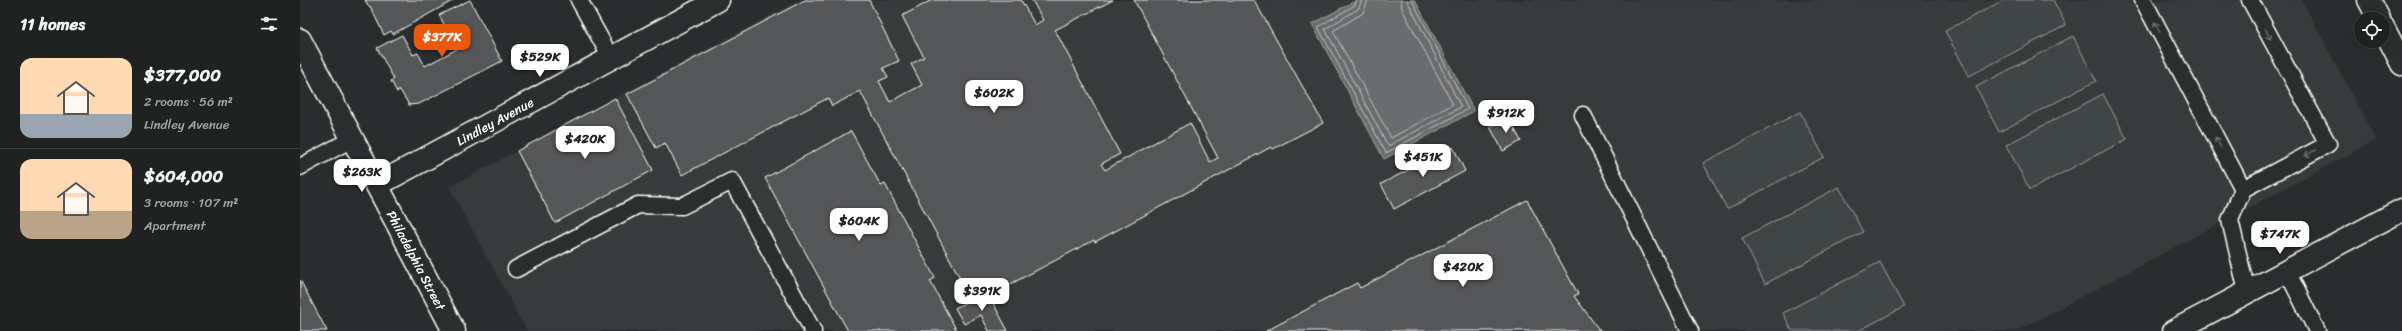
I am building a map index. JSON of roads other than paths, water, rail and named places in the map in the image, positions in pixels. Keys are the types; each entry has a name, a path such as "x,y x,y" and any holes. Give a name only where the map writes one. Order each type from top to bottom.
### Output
{"street":[{"name":"Lindley Avenue","path":"377,185 718,0"},
{"path":"2369,0 2375,12"},
{"name":"Philadelphia Street","path":"300,40 454,331"},
{"path":"2390,41 2402,64"},
{"path":"2174,331 2402,210"}],"lane":[{"path":"579,0 611,58"},
{"path":"2143,0 2243,189"},
{"path":"2247,292 2230,220 2243,189 2328,144 2250,0"},
{"path":"1583,115 1690,331"},
{"path":"300,167 352,139"},
{"path":"516,269 638,205 682,206 732,181 813,331"},
{"path":"2287,271 2317,331"}],"water":[{"path":"1357,0 1415,0 1474,111 1384,159 1312,24"}]}
